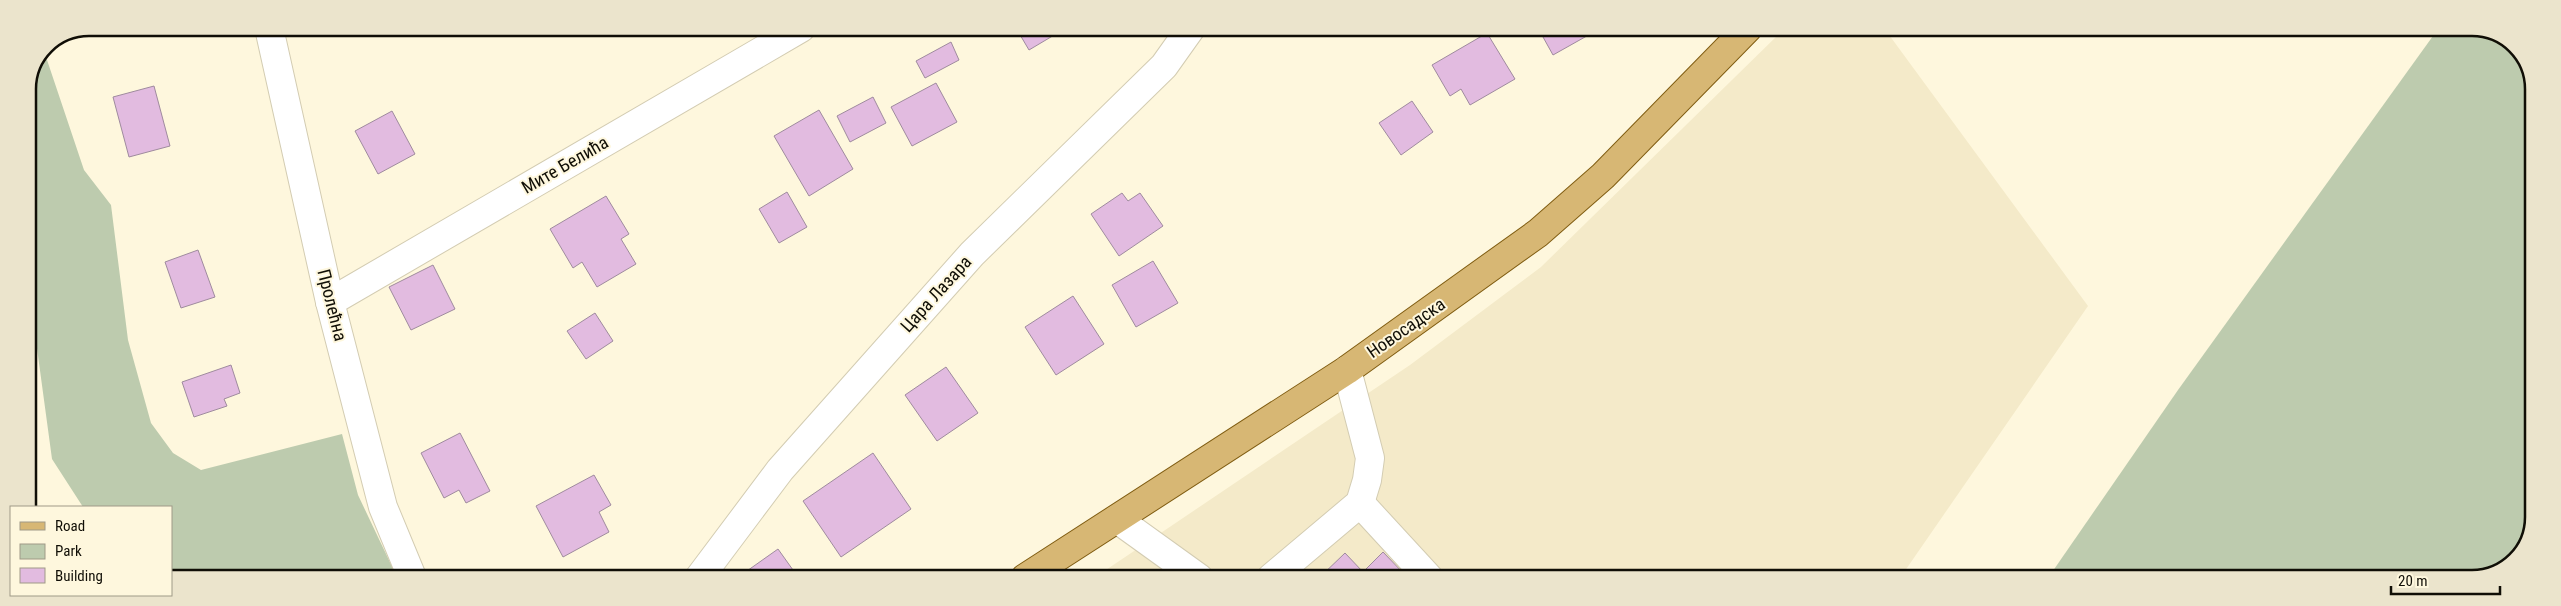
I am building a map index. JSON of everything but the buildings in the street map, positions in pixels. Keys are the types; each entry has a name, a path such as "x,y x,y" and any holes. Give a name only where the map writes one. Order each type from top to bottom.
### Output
{"main road":[{"name":"Новосадска","path":"1037,570 1347,370 1538,233 1603,176 1740,36"}],"street":[{"name":"Пролећна","path":"271,36 330,302 383,506 409,570"},
{"name":"Мите Белића","path":"330,302 787,36"},
{"name":"Цара Лазара","path":"706,570 780,470 972,254 1164,66 1185,36"},
{"path":"1280,570 1360,503 1367,480 1370,458 1347,370"},
{"path":"1360,503 1422,570"},
{"path":"1117,519 1188,570"}],"shaded area":[{"path":"1777,36 1890,36 2088,306 1906,570 1106,570 1410,365 1541,267"}],"green space":[{"path":"2433,36 2482,37 2492,40 2507,49 2521,69 2525,86 2525,516 2522,534 2518,543 2507,557 2492,566 2471,570 2054,570 2178,390"},
{"path":"46,58 84,170 111,205 128,340 151,423 173,453 201,470 342,434 358,495 394,570 172,570 172,506 82,506 52,459 36,341 36,90 40,69"}]}
